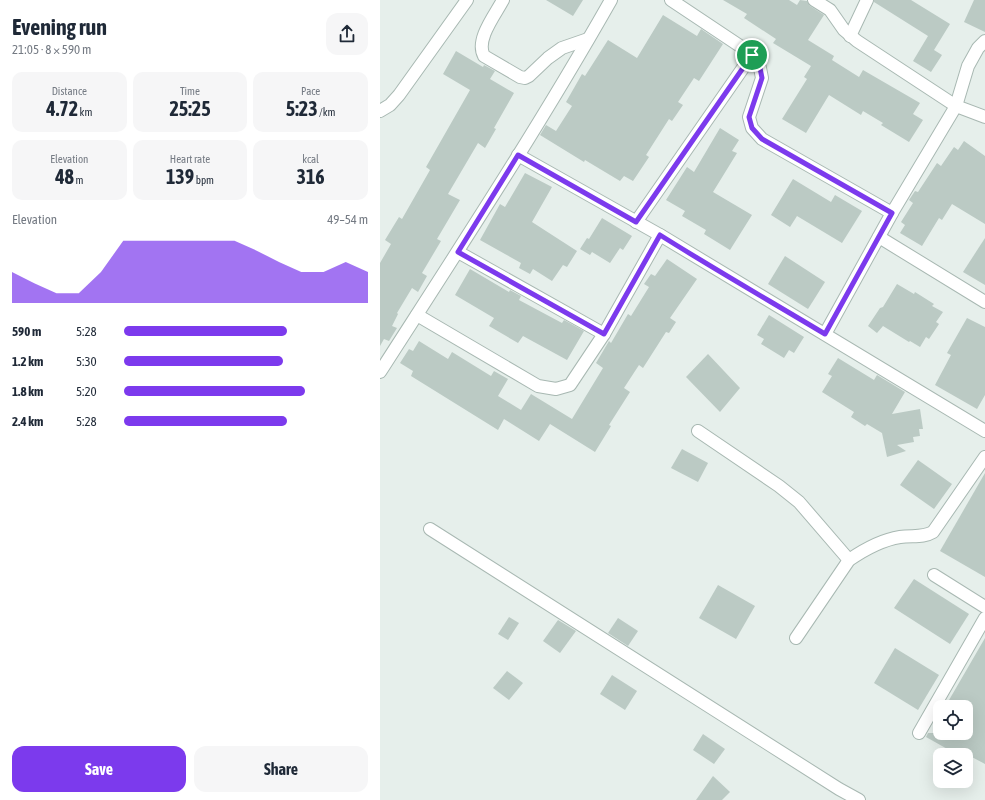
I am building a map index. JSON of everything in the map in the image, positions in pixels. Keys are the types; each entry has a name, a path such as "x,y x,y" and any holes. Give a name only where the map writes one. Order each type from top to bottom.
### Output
{"street":[{"path":"380,111 400,95 467,0"},
{"path":"503,0 487,28 482,41 482,52 484,56 520,77 525,78 529,76 548,58 562,48 588,40"},
{"path":"380,372 458,252 611,0"},
{"path":"671,0 752,55 760,68 762,78 749,117 752,128 762,139 892,213"},
{"path":"814,0 830,10 850,36 956,106 985,117"},
{"path":"850,36 867,0"},
{"path":"825,334 892,213 956,106 968,66 978,48 985,41"},
{"path":"636,222 752,55"},
{"path":"518,155 660,235 985,431"},
{"path":"417,315 538,386 556,389 570,385 604,334 660,235"},
{"path":"879,237 985,302"},
{"path":"458,252 604,334"},
{"path":"698,431 779,486 799,502 849,560"},
{"path":"796,638 849,560 860,552 885,540 911,535 924,536 933,532 985,457"},
{"path":"430,529 839,789 859,800"},
{"path":"934,575 985,607"},
{"path":"919,733 985,618"}],"building":[{"path":"546,0 583,0 573,16"},
{"path":"723,0 789,0 797,5 800,0 807,1 810,6 824,15 808,40 834,56 832,60 859,77 863,70 920,103 913,114 923,120 909,142 881,125 883,123 863,111 861,115 829,95 806,133 782,119 807,79 804,77 811,66 773,43 776,39 744,18 747,14"},
{"path":"874,0 911,0 950,24 934,50 942,55 931,72 913,61 928,36 874,2"},
{"path":"974,0 985,0 985,32 964,22"},
{"path":"663,15 697,36 701,29 723,44 699,81 694,78 678,102 683,105 672,121 669,119 646,155 649,157 633,181 624,176 620,181 585,160 584,162 540,135 546,125 556,131 572,106 566,102 582,74 585,76 608,40 637,58"},
{"path":"456,51 483,67 484,65 495,71 490,79 514,93 494,128 496,129 485,148 478,143 448,194 460,200 437,239 441,241 422,273 427,276 418,292 412,288 397,313 398,314 392,326 397,328 389,341 384,339 380,346 380,263 391,244 385,240 399,217 402,219 430,170 426,167 470,90 443,74"},
{"path":"720,128 739,140 732,151 737,153 713,192 752,215 730,250 704,234 706,230 682,216 685,211 666,200 687,167 694,172"},
{"path":"964,141 985,156 985,224 952,204 942,220 939,218 922,246 900,233 905,225 901,222 913,203 909,200 915,191 918,192 937,163 941,166 954,147 958,150"},
{"path":"525,173 552,187 532,222 577,251 567,267 563,265 552,281 533,269 530,274 519,268 521,263 480,240 500,204 505,207"},
{"path":"793,179 831,202 835,195 862,211 842,243 797,216 790,227 771,215"},
{"path":"602,218 632,236 623,250 620,248 610,263 592,252 590,255 580,249 587,238 589,239"},
{"path":"985,238 985,285 963,272"},
{"path":"785,256 825,282 808,309 768,284"},
{"path":"667,259 697,279 670,318 676,322 669,333 666,332 643,368 639,365 624,388 630,392 609,425 611,426 595,452 550,424 539,441 504,419 498,430 411,376 413,371 400,363 409,349 413,351 419,341 448,359 452,352 491,376 494,371 508,379 498,396 521,410 531,394 572,419 603,368 596,363 609,341 611,343 628,314 631,316 649,287 644,284 651,274 655,276"},
{"path":"470,269 509,292 510,290 521,296 519,300 562,323 564,320 584,331 567,360 523,336 518,343 489,326 494,318 455,295"},
{"path":"897,284 914,294 915,292 934,304 932,306 943,312 936,322 939,324 929,339 926,337 920,347 883,326 877,333 868,326 880,308 883,307"},
{"path":"769,315 804,337 794,353 789,350 784,358 761,344 764,339 757,335"},
{"path":"967,318 985,327 985,395 977,409 935,385 951,355 947,353"},
{"path":"708,354 740,388 720,412 686,377"},
{"path":"838,358 874,380 877,375 905,392 892,414 920,409 923,429 919,429 920,436 913,437 914,442 897,445 906,451 887,457 882,433 867,424 865,426 851,417 854,412 822,392 832,376 828,374"},
{"path":"682,449 708,463 698,482 671,468"},
{"path":"918,460 952,484 934,509 900,485"},
{"path":"985,473 985,577 940,551"},
{"path":"914,579 969,614 950,644 894,608"},
{"path":"718,585 755,606 736,639 699,618"},
{"path":"509,617 519,623 508,640 498,634"},
{"path":"618,618 638,631 628,646 608,633"},
{"path":"558,620 576,631 560,653 543,641"},
{"path":"985,638 985,764 973,758 973,748 946,748 926,737 928,733 933,733 933,740 973,740 973,700 949,700"},
{"path":"895,648 939,675 918,710 874,683"},
{"path":"507,671 523,683 509,700 493,688"},
{"path":"612,675 637,691 625,710 600,694"},
{"path":"703,734 725,749 714,764 693,750"},
{"path":"713,776 730,792 722,800 696,800"}],"route":[{"path":"752,55 760,68 762,78 749,117 752,128 762,139 892,213 825,334 660,235 604,334 458,252 518,155 636,222 752,55"}]}
